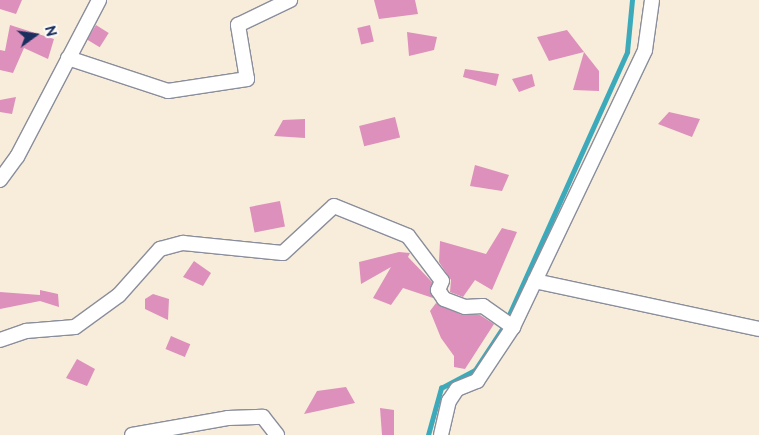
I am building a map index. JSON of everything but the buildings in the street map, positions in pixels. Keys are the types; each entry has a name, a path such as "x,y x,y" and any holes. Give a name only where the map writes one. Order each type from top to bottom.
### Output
{"street":[{"path":"0,180 98,0"},
{"path":"68,58 168,91 247,79 238,24 290,0"},
{"path":"441,435 449,401 457,389 478,382 512,328 645,50 652,0"},
{"path":"0,340 26,331 75,327 119,295 160,249 183,243 284,253 334,206 408,236 442,281 438,290 444,299 465,307 483,306 512,328"},
{"path":"535,280 759,329"},
{"path":"132,435 228,418 263,417 277,435"}],"waterway":[{"path":"428,435 441,388 475,370 504,326 627,52 632,0"}]}
